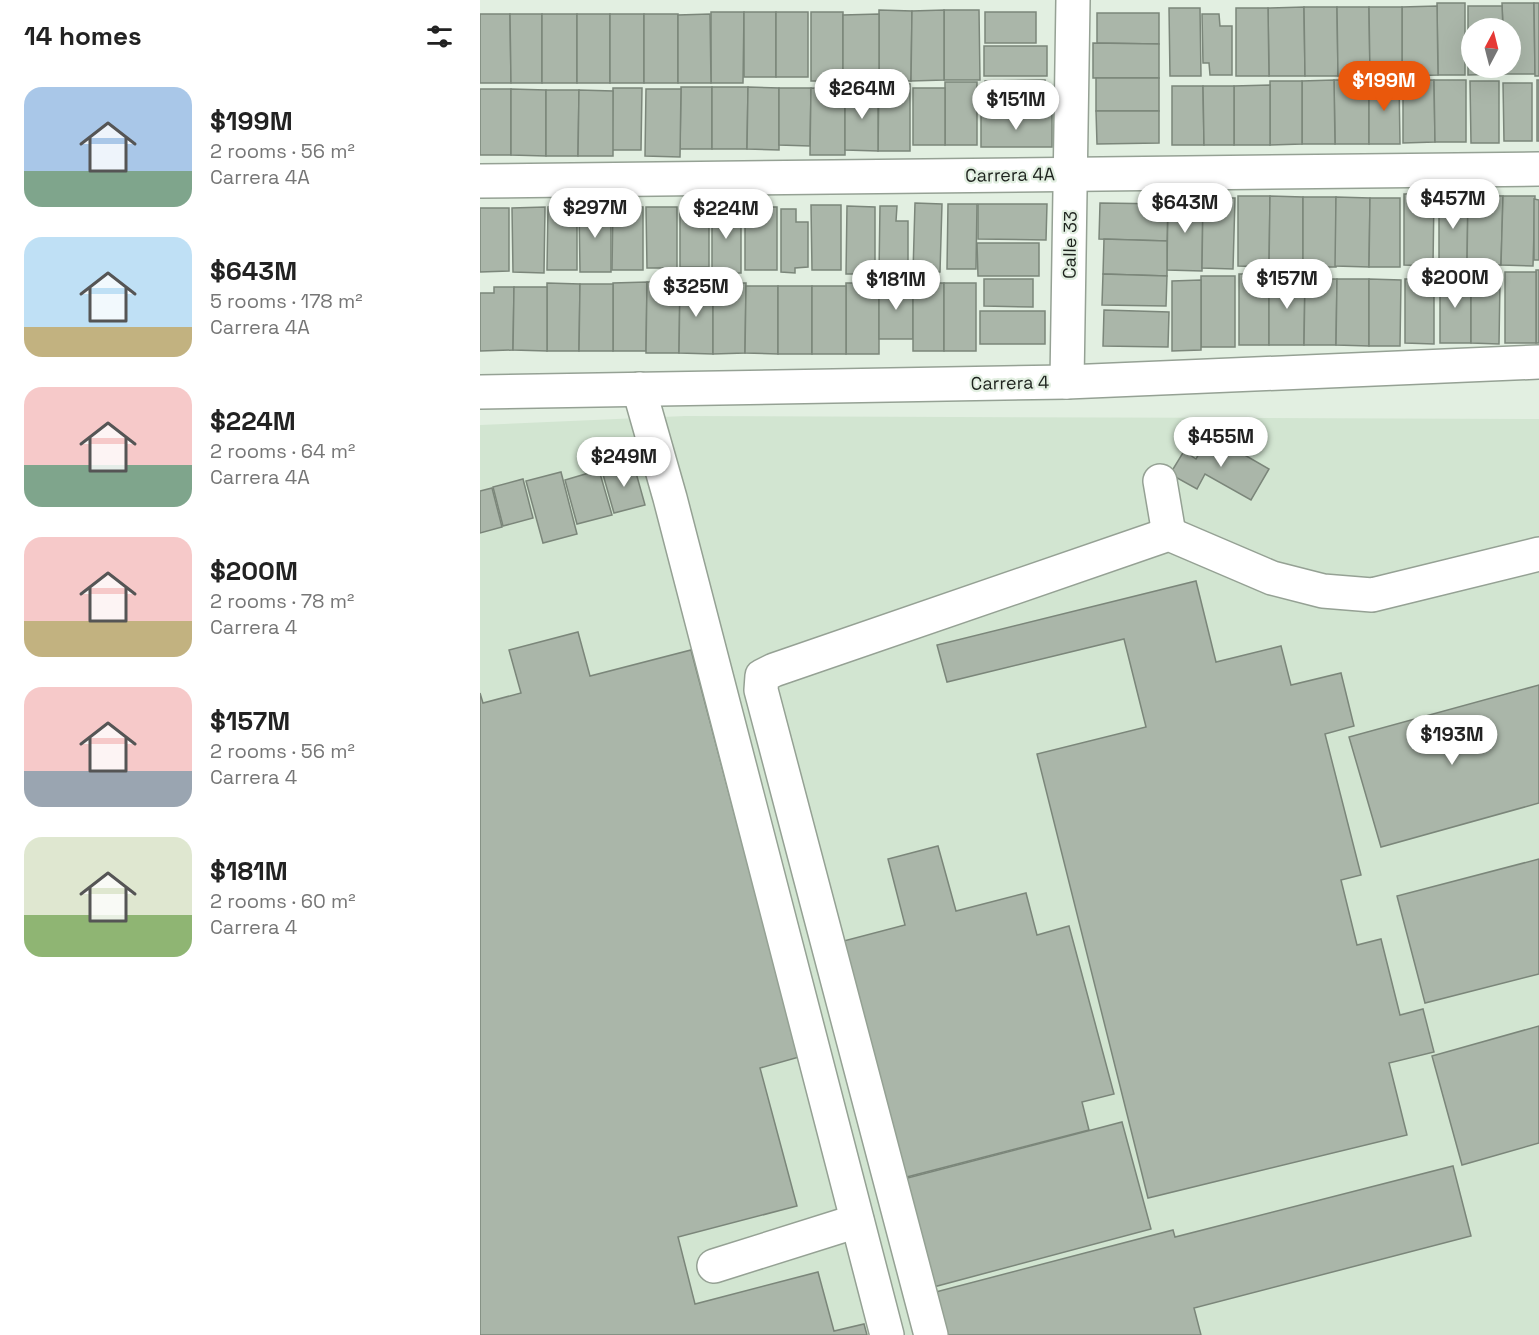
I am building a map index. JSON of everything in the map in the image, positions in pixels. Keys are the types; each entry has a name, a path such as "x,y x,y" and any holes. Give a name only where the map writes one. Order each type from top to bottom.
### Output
{"street":[{"name":"Calle 33","path":"1067,382 1073,0"},
{"name":"Carrera 4A","path":"480,181 1539,169"},
{"name":"Carrera 4","path":"480,392 1067,382 1539,362"},
{"path":"639,389 673,509 887,1335"},
{"path":"1160,481 1169,534"},
{"path":"931,1335 761,690 762,676 1169,534 1272,578 1323,591 1372,595 1539,554"},
{"path":"714,1266 857,1221"}],"shaded area":[{"path":"685,416 1539,419 1539,1335 480,1335 480,425"}],"building":[{"path":"1437,3 1465,3 1465,18 1461,18 1461,75 1438,75"},
{"path":"1502,3 1534,3 1535,74 1521,74 1521,18 1503,18"},
{"path":"1534,3 1539,3 1539,76 1535,76"},
{"path":"1437,6 1438,75 1402,76 1402,7"},
{"path":"1468,6 1502,6 1503,18 1468,18"},
{"path":"1304,7 1305,76 1269,76 1268,8"},
{"path":"1304,7 1337,7 1338,76 1305,76"},
{"path":"1337,7 1369,7 1370,76 1338,76"},
{"path":"1369,7 1402,7 1402,76 1370,76"},
{"path":"1169,8 1200,8 1201,76 1170,76"},
{"path":"1236,8 1268,8 1269,76 1236,76"},
{"path":"879,10 912,11 911,81 879,81"},
{"path":"944,10 979,10 980,80 944,80"},
{"path":"944,10 944,80 911,81 912,11"},
{"path":"711,12 744,12 743,83 711,83"},
{"path":"744,12 776,12 776,77 744,77"},
{"path":"776,12 808,12 808,77 776,77"},
{"path":"811,12 843,12 843,81 811,81"},
{"path":"985,12 1036,12 1036,43 985,43"},
{"path":"1097,13 1159,13 1159,44 1097,43"},
{"path":"480,14 510,14 511,83 480,83"},
{"path":"510,14 542,14 542,83 511,83"},
{"path":"542,14 577,14 577,83 542,83"},
{"path":"577,14 610,14 610,83 577,83"},
{"path":"610,14 644,14 644,83 610,83"},
{"path":"644,14 678,14 678,83 644,83"},
{"path":"710,14 711,83 678,83 678,15"},
{"path":"879,14 879,81 843,81 843,15"},
{"path":"1202,14 1219,14 1220,26 1232,26 1232,75 1210,75 1209,63 1203,63"},
{"path":"1093,43 1159,44 1159,78 1093,78"},
{"path":"984,46 1047,46 1047,76 984,76"},
{"path":"1096,78 1159,78 1159,111 1096,111"},
{"path":"1045,80 1045,110 985,111 985,81"},
{"path":"1334,80 1369,80 1369,144 1335,144"},
{"path":"1334,80 1335,144 1302,144 1302,81"},
{"path":"1369,80 1399,80 1400,144 1369,144"},
{"path":"1403,80 1434,80 1435,142 1403,143"},
{"path":"1434,80 1466,80 1466,142 1435,142"},
{"path":"1537,80 1539,80 1539,141 1537,141"},
{"path":"1270,81 1302,81 1302,144 1270,145"},
{"path":"1470,81 1499,81 1499,143 1471,143"},
{"path":"945,82 977,82 977,145 945,145"},
{"path":"879,83 910,84 910,151 878,151"},
{"path":"1503,83 1532,83 1532,141 1504,141"},
{"path":"1270,85 1270,145 1234,145 1234,86"},
{"path":"1172,86 1203,86 1204,145 1172,145"},
{"path":"1203,86 1234,86 1234,145 1204,145"},
{"path":"681,87 712,87 712,149 680,149"},
{"path":"712,87 748,87 747,149 712,149"},
{"path":"748,87 779,88 779,150 747,149"},
{"path":"613,88 642,88 641,150 612,150"},
{"path":"779,88 811,88 810,146 779,145"},
{"path":"811,88 845,89 845,155 810,155"},
{"path":"913,88 945,88 945,145 913,145"},
{"path":"480,89 511,89 511,155 480,155"},
{"path":"511,89 546,90 546,156 511,155"},
{"path":"646,89 681,89 680,157 645,156"},
{"path":"845,89 878,89 878,151 845,150"},
{"path":"546,90 579,90 578,156 546,156"},
{"path":"579,90 613,91 613,156 578,156"},
{"path":"1096,111 1159,111 1159,143 1097,144"},
{"path":"981,115 1052,115 1052,147 981,147"},
{"path":"1404,194 1434,194 1433,266 1404,265"},
{"path":"1439,195 1468,195 1467,265 1439,265"},
{"path":"1468,195 1503,196 1501,265 1467,265"},
{"path":"1238,196 1270,196 1269,267 1238,266"},
{"path":"1270,196 1303,197 1303,267 1269,267"},
{"path":"1503,196 1535,196 1533,266 1501,265"},
{"path":"1168,197 1203,198 1202,271 1167,270"},
{"path":"1303,197 1336,197 1336,267 1303,267"},
{"path":"1336,197 1370,198 1369,267 1335,266"},
{"path":"1203,198 1235,198 1233,269 1202,268"},
{"path":"1370,198 1400,198 1400,267 1369,267"},
{"path":"1534,199 1539,200 1539,260 1534,260"},
{"path":"915,203 942,204 940,272 913,272"},
{"path":"1100,203 1168,204 1167,241 1099,239"},
{"path":"948,204 977,204 976,269 947,269"},
{"path":"978,204 1047,204 1046,240 978,239"},
{"path":"811,205 841,205 841,270 812,270"},
{"path":"579,206 611,206 611,272 580,272"},
{"path":"613,206 643,207 643,270 612,270"},
{"path":"847,206 875,207 875,274 846,274"},
{"path":"880,206 897,206 896,221 908,221 908,267 897,267 897,274 879,273"},
{"path":"545,207 544,273 513,272 512,208"},
{"path":"548,207 577,207 577,270 547,270"},
{"path":"646,207 677,207 677,275 663,274 663,268 647,268"},
{"path":"712,207 741,208 741,273 712,273"},
{"path":"745,207 777,207 777,270 745,270"},
{"path":"480,208 509,208 509,271 480,272"},
{"path":"781,209 796,209 796,222 808,222 808,267 795,268 795,273 781,272"},
{"path":"680,210 698,210 698,222 709,222 709,267 680,267"},
{"path":"1104,239 1167,241 1167,276 1103,274"},
{"path":"977,243 1039,243 1039,276 978,276"},
{"path":"1536,270 1539,270 1539,343 1536,343"},
{"path":"1440,272 1457,272 1457,281 1471,281 1471,343 1440,343"},
{"path":"1505,272 1536,272 1536,343 1505,343"},
{"path":"1103,274 1167,276 1166,306 1102,305"},
{"path":"1239,274 1269,274 1269,345 1239,345"},
{"path":"1269,275 1305,275 1304,345 1269,345"},
{"path":"1201,276 1235,276 1235,347 1201,347"},
{"path":"984,279 1033,279 1033,307 984,306"},
{"path":"1305,279 1337,279 1336,345 1304,345"},
{"path":"1337,279 1369,279 1369,346 1336,345"},
{"path":"1369,279 1401,280 1400,346 1369,346"},
{"path":"1405,279 1434,279 1434,344 1405,343"},
{"path":"1201,280 1201,350 1172,351 1172,281"},
{"path":"1471,281 1500,281 1499,344 1471,343"},
{"path":"647,282 646,351 613,351 613,283"},
{"path":"647,282 680,282 679,353 646,353"},
{"path":"680,282 713,283 713,354 679,353"},
{"path":"547,283 580,284 579,351 547,351"},
{"path":"713,283 746,283 745,353 713,354"},
{"path":"846,283 879,283 879,354 846,354"},
{"path":"879,283 913,283 913,339 879,339"},
{"path":"913,283 944,283 944,351 913,351"},
{"path":"944,283 976,283 976,351 944,351"},
{"path":"580,284 613,284 613,351 579,351"},
{"path":"746,286 778,286 778,354 745,353"},
{"path":"778,286 812,286 812,354 778,354"},
{"path":"812,286 846,286 846,354 812,354"},
{"path":"494,287 514,287 513,350 480,351 480,293 494,293"},
{"path":"514,287 547,287 547,351 513,350"},
{"path":"1104,310 1169,312 1168,347 1103,346"},
{"path":"980,311 1045,311 1045,344 980,344"},
{"path":"1210,435 1269,469 1251,500 1205,474 1197,489 1170,474 1184,451 1196,459"},
{"path":"633,462 645,505 614,513 602,471"},
{"path":"599,470 612,515 577,524 565,480"},
{"path":"561,472 577,534 543,543 526,481"},
{"path":"523,479 533,518 503,526 493,487"},
{"path":"492,488 502,527 480,533 480,491"},
{"path":"1196,581 1216,662 1281,646 1291,685 1341,673 1354,726 1325,734 1361,875 1341,880 1357,945 1381,939 1400,1015 1423,1009 1434,1052 1389,1063 1407,1135 1148,1198 1037,754 1146,727 1124,639 947,682 937,645"},
{"path":"578,632 590,676 691,650 799,1057 760,1068 797,1206 678,1237 695,1304 818,1272 834,1331 864,1324 867,1335 480,1335 480,693 483,703 521,693 509,650"},
{"path":"1539,685 1539,803 1381,847 1349,737"},
{"path":"938,846 956,911 1026,893 1037,935 1069,926 1114,1094 1082,1102 1089,1130 899,1179 836,943 905,925 888,859"},
{"path":"1539,859 1539,974 1425,1003 1397,896"},
{"path":"1539,1026 1539,1143 1462,1165 1432,1056"},
{"path":"1122,1122 1151,1229 926,1289 896,1181"},
{"path":"1453,1166 1471,1236 1194,1308 1201,1335 939,1335 928,1294 1173,1230 1175,1237"}]}
